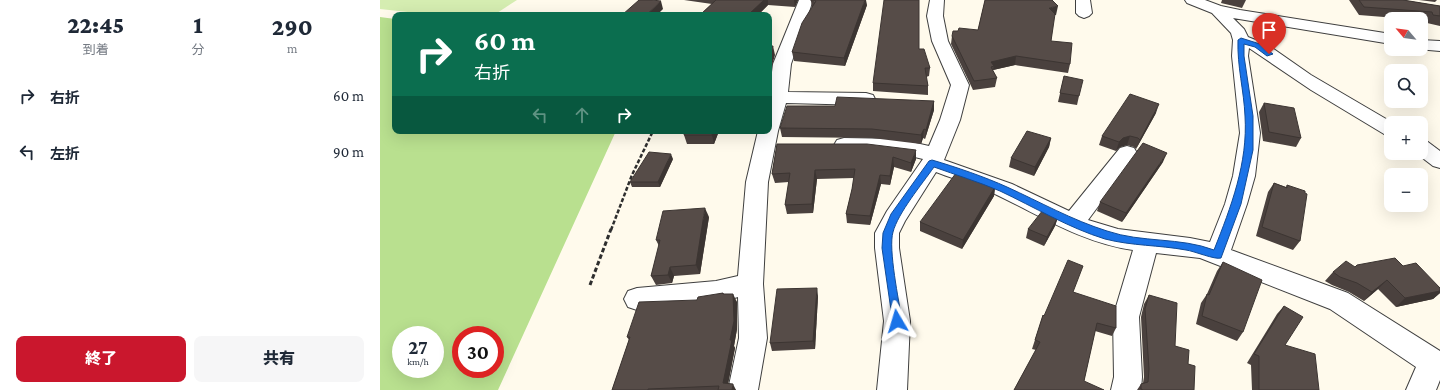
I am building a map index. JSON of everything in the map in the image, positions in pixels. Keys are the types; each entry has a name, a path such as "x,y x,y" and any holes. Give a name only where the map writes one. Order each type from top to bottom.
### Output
{"street":[{"path":"743,390 753,338 750,284 757,182 772,138 782,64 806,0"},
{"path":"892,390 897,321 887,248 888,233 895,217 934,159 948,103 960,85 940,41 935,16 937,0"},
{"path":"1192,0 1217,10 1240,15 1384,39"},
{"path":"1217,10 1238,32 1241,40 1240,56 1249,116 1249,150 1236,204 1217,255"},
{"path":"1241,40 1258,46 1281,63 1341,102 1384,126"},
{"path":"1428,45 1440,46"},
{"path":"778,97 880,99"},
{"path":"824,145 898,146 934,159 1105,235 1132,241 1202,249 1339,301 1436,365 1421,390"},
{"path":"1428,152 1440,161"},
{"path":"1073,222 1127,153"},
{"path":"1126,390 1128,377 1126,317 1147,242"},
{"path":"637,299 716,292 750,284"}],"path":[{"path":"590,285 632,175 652,134"}],"green space":[{"path":"380,0 517,0 499,12 408,12 380,9"},
{"path":"380,17 392,19 392,134 615,134 504,377 504,326 452,326 452,378 503,378 498,390 380,390"}],"building":[{"path":"639,0 661,1 649,12 625,12"},
{"path":"716,0 764,0 751,12 703,12"},
{"path":"811,0 865,0 844,58 792,52 802,23 816,1"},
{"path":"884,0 919,0 919,49 924,49 930,68 925,68 928,86 873,83"},
{"path":"985,0 1052,0 1058,6 1049,8 1055,14 1051,41 1072,43 1070,64 1016,56 991,62 994,66 991,67 997,78 974,81 952,36 953,31 958,31 959,28 978,30"},
{"path":"1359,0 1403,0 1440,6 1440,16 1433,15 1432,12 1364,7"},
{"path":"1064,76 1083,80 1079,96 1060,93"},
{"path":"1130,94 1159,104 1140,140 1130,136 1123,138 1119,142 1102,136"},
{"path":"837,97 934,101 926,130 924,129 921,135 872,129 780,128 787,106 835,106"},
{"path":"1264,103 1294,108 1301,138 1269,132"},
{"path":"1027,131 1051,138 1035,167 1011,158"},
{"path":"684,134 712,134 712,135"},
{"path":"1143,143 1167,153 1126,213 1100,202"},
{"path":"777,144 867,144 916,150 911,163 893,157 890,176 880,175 870,216 846,214 855,169 815,170 812,204 785,205 790,173 772,174"},
{"path":"649,152 671,154 658,182 630,182"},
{"path":"956,173 995,187 963,240 920,222"},
{"path":"1274,183 1287,188 1287,185 1305,191 1307,194 1300,241 1262,227"},
{"path":"705,208 696,265 670,267 668,275 651,276 660,240 656,240 663,211"},
{"path":"1043,210 1058,217 1047,237 1028,229"},
{"path":"1395,258 1403,266 1416,263 1440,288 1440,291 1405,298 1387,280 1372,292 1357,283 1340,277 1333,272 1346,261 1355,267 1357,265"},
{"path":"1068,260 1083,266 1073,292 1116,306 1116,328 1097,323 1084,381 1104,390 1014,390 1040,342 1035,340 1043,315 1044,316"},
{"path":"1223,262 1262,280 1243,332 1202,316 1207,294 1209,295"},
{"path":"817,288 813,341 770,343 777,289"},
{"path":"723,293 733,294 734,321 730,340 732,340 723,383 733,384 732,390 718,390 719,386 648,390 612,390 630,337 627,337 639,302 697,300 698,297"},
{"path":"1149,295 1177,303 1175,346 1189,350 1188,364 1195,366 1194,390 1141,389 1141,384 1148,382 1149,369 1145,309"},
{"path":"1284,306 1303,317 1285,345 1315,354 1319,390 1259,390 1259,356 1254,354"}],"route":[{"path":"897,321 887,248 888,233 895,217 932,163 1002,189 1052,213 1105,235 1132,241 1202,249 1217,255 1236,204 1244,176 1249,150 1249,116 1240,56 1241,40 1258,46 1269,54"}]}
